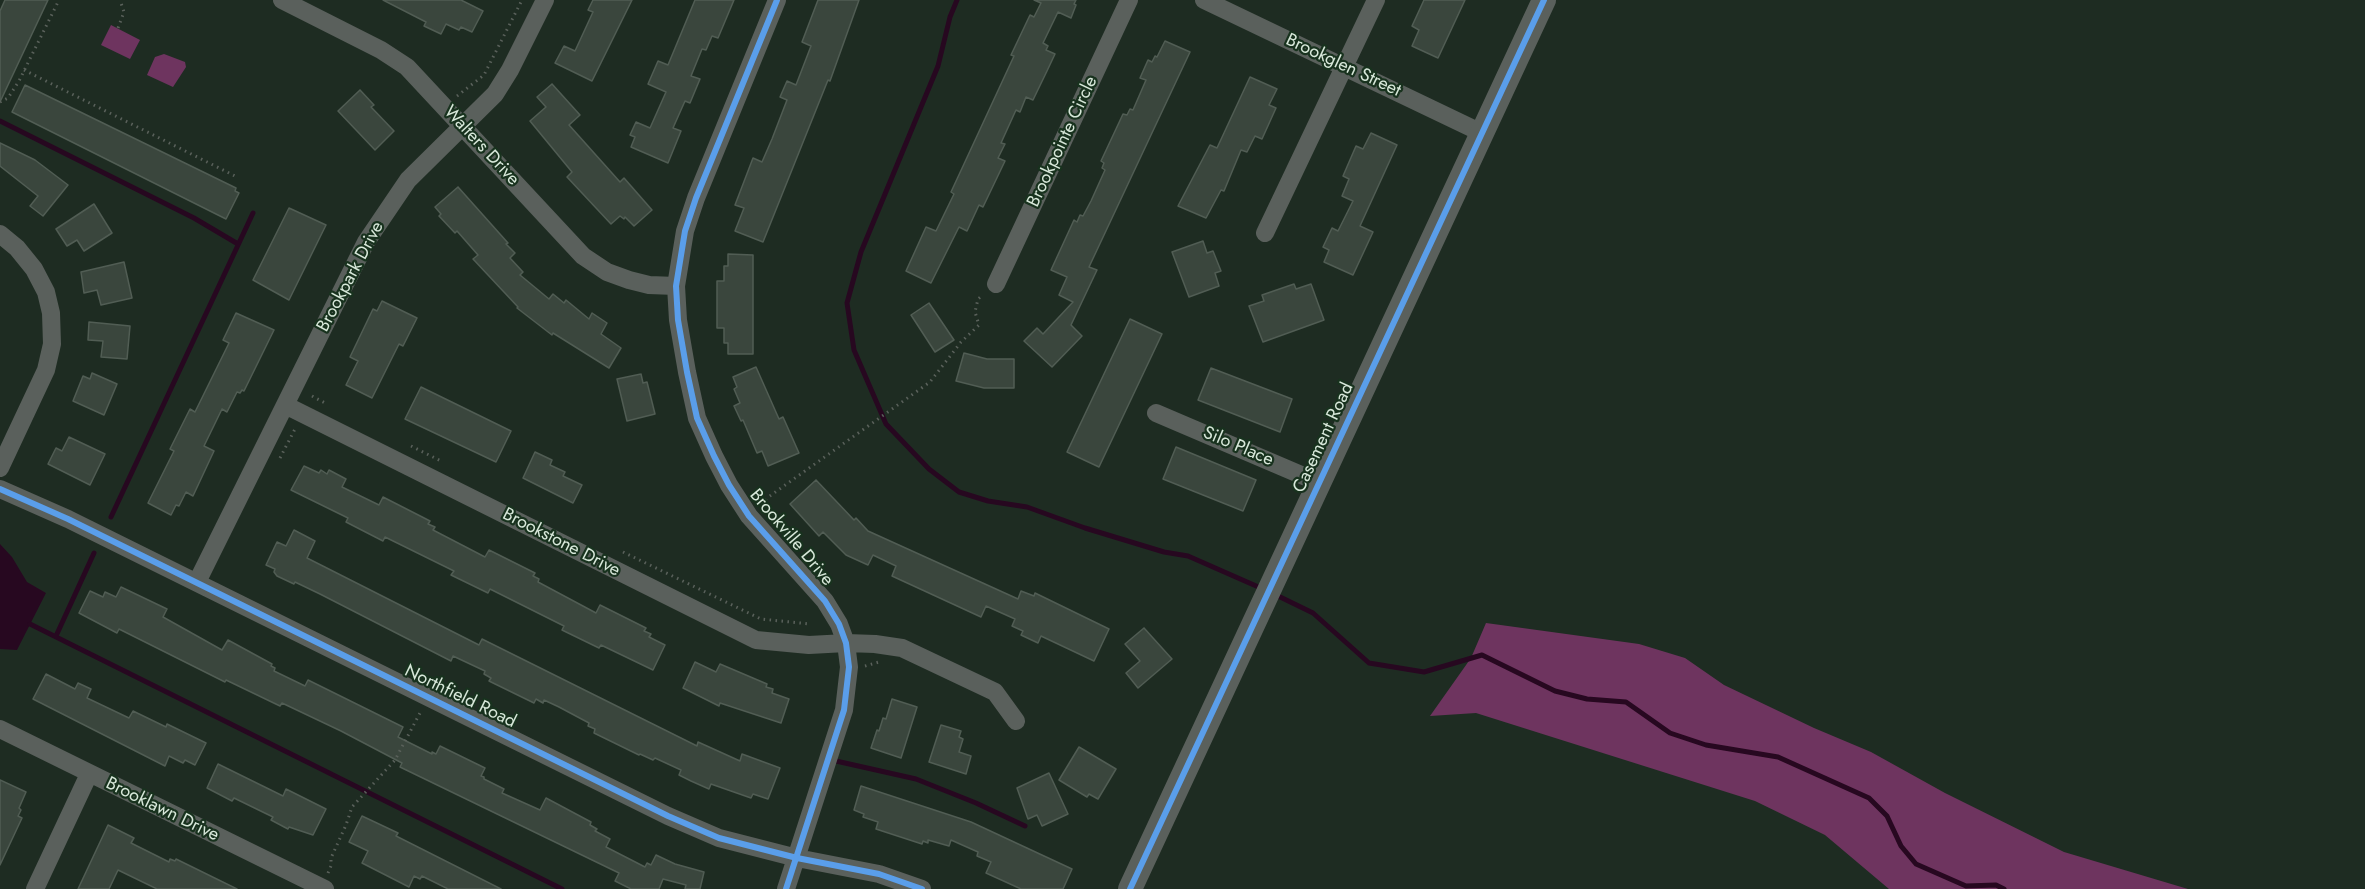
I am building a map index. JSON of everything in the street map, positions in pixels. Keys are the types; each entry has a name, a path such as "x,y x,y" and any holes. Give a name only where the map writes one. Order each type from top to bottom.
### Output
{"street":[{"name":"Walters Drive","path":"282,0 381,51 407,67 583,256 608,272 630,280 649,285 676,285"},
{"name":"Brookpark Drive","path":"196,582 366,242 408,180 495,94 510,70 545,0"},
{"name":"Brookville Drive","path":"777,0 696,198 686,231 676,285 678,320 697,418 729,485 749,516 825,601 839,624 846,643 849,667 844,710 786,889"},
{"name":"Brookpointe Circle","path":"996,284 1129,0"},
{"name":"Brookglen Street","path":"1204,0 1482,133"},
{"path":"1265,233 1376,0"},
{"name":"Casement Road","path":"1130,889 1544,0"},
{"path":"0,234 17,248 34,269 46,292 51,313 52,344 46,370 0,468"},
{"name":"Brookstone Drive","path":"285,405 756,640 809,645 846,643 902,648 995,692 1016,721"},
{"name":"Silo Place","path":"1156,413 1320,483"},
{"name":"Northfield Road","path":"0,489 68,519 668,816 719,838 797,858 879,874 922,889"},
{"name":"Brooklawn Drive","path":"0,729 323,888"},
{"path":"35,889 88,774"}],"path":[{"path":"0,102 8,98 59,0"},
{"path":"118,28 124,12 120,0"},
{"path":"444,106 484,75 522,0"},
{"path":"24,70 237,177"},
{"path":"749,516 767,498 842,447 930,382 961,342 979,325 975,312 978,298 996,284"},
{"path":"312,396 328,405"},
{"path":"409,445 446,464"},
{"path":"618,550 760,619 810,624"},
{"path":"849,667 873,665 884,659"},
{"path":"323,888 331,866 331,858 355,801 395,760 427,698"}],"shaded area":[{"path":"111,25 140,40 130,59 101,45"},
{"path":"164,54 185,62 186,67 173,87 147,75 155,57"},
{"path":"0,544 12,557 27,582 46,593 17,650 0,649"},
{"path":"1486,623 1639,644 1685,658 1724,685 1814,728 1871,752 1945,793 2064,852 2188,889 1889,889 1825,835 1755,801 1476,713 1430,716 1471,658"}],"building":[{"path":"5,0 48,0 0,102 0,11"},
{"path":"383,0 461,0 483,11 472,32 461,27 459,30 446,24 441,34 424,26 426,22"},
{"path":"593,0 632,0 592,81 555,63 564,46 575,51 593,12 588,10"},
{"path":"695,0 734,0 718,38 712,36 706,50 702,49 691,76 700,79 690,103 685,101 673,128 681,131 668,163 631,147 635,137 630,135 636,122 650,128 666,92 648,84 658,61 668,65"},
{"path":"818,0 859,0 830,81 828,80 763,242 735,231 744,208 735,205 753,158 762,162 772,139 787,100 780,97 787,81 796,85 811,46 802,42"},
{"path":"1034,0 1076,0 1074,4 1076,5 1071,18 1058,12 1043,43 1048,46 1046,50 1055,54 1033,100 1026,97 1020,112 1016,110 1001,143 1005,144 998,158 1005,161 983,207 979,205 967,231 959,227 931,283 906,271 926,227 936,231 954,194 951,192 1014,56 1011,55 1030,15 1034,17 1041,3"},
{"path":"1424,0 1465,0 1438,58 1412,46 1419,30 1412,26"},
{"path":"1165,41 1190,52 1089,267 1097,270 1071,325 1082,336 1052,367 1024,341 1037,328 1043,334 1073,302 1059,295 1067,277 1051,270 1074,220 1077,222 1080,215 1083,216 1091,201 1105,170 1102,168 1104,163 1101,161 1123,114 1127,115 1130,109 1133,110 1146,80 1140,78 1148,60 1152,62 1155,56 1157,57"},
{"path":"1250,77 1277,89 1269,105 1276,108 1262,139 1255,136 1247,152 1241,150 1224,191 1221,190 1206,218 1178,206 1210,145 1217,148"},
{"path":"552,84 580,115 569,125 620,182 624,178 652,210 634,226 625,217 624,219 620,216 611,224 567,177 572,172 530,121 546,107 537,97"},
{"path":"25,85 236,188 235,191 239,193 226,219 12,112"},
{"path":"360,90 374,105 371,107 394,131 375,150 338,111"},
{"path":"1371,133 1397,145 1360,226 1373,232 1353,275 1324,262 1329,250 1323,247 1332,228 1338,231 1353,201 1342,196 1349,179 1343,176 1356,146 1363,149"},
{"path":"0,143 35,160 68,185 43,216 30,206 38,196 0,166"},
{"path":"458,187 508,243 506,244 515,253 510,258 523,272 520,275 549,299 553,294 564,303 566,300 589,319 592,313 607,323 601,334 621,348 609,368 553,333 552,335 517,308 473,259 478,255 457,231 455,233 439,216 441,214 435,207"},
{"path":"94,204 112,233 84,251 77,240 67,246 56,229"},
{"path":"289,208 326,225 289,300 253,280"},
{"path":"1203,241 1207,253 1213,251 1221,271 1215,273 1219,286 1189,297 1172,252"},
{"path":"728,254 753,255 753,354 728,354 728,343 724,343 724,328 717,328 717,281 724,281 724,266 728,266"},
{"path":"124,262 132,298 101,305 97,290 84,293 81,272"},
{"path":"1294,284 1296,289 1311,284 1324,320 1263,342 1249,306 1264,301 1262,295"},
{"path":"382,301 417,318 403,346 399,344 372,398 346,385 358,361 350,357 373,309 377,311"},
{"path":"929,303 954,340 935,352 911,315"},
{"path":"236,313 274,330 244,391 237,392 227,412 222,409 204,446 214,451 193,496 186,492 171,515 148,503 174,451 170,449 190,409 195,412 229,343 223,340"},
{"path":"1130,319 1162,334 1099,467 1067,452"},
{"path":"89,322 130,326 127,359 101,357 103,341 88,340"},
{"path":"964,353 987,359 1014,359 1014,388 984,388 956,381"},
{"path":"756,367 779,419 783,417 799,453 768,466 762,451 757,453 743,420 741,421 734,406 740,403 734,389 737,387 733,377"},
{"path":"1211,368 1292,399 1280,432 1198,400"},
{"path":"92,373 117,384 104,415 73,401 83,376 90,379"},
{"path":"641,374 643,383 647,382 655,414 627,421 617,379"},
{"path":"421,387 511,431 496,462 405,419"},
{"path":"69,437 105,454 90,485 48,464 56,448 62,451"},
{"path":"1176,447 1256,480 1243,511 1163,479"},
{"path":"535,452 552,460 550,465 565,472 563,476 582,485 573,503 523,478"},
{"path":"304,466 319,473 321,470 327,474 329,470 346,479 342,487 379,505 383,497 430,521 428,524 435,527 433,530 485,557 489,550 535,573 533,576 539,579 538,582 596,613 600,605 646,628 644,631 651,634 649,637 665,645 653,670 601,645 599,648 562,630 564,626 490,589 488,593 451,575 454,571 385,537 383,541 346,522 348,518 291,490"},
{"path":"816,480 854,520 856,518 868,531 1018,599 1021,591 1034,596 1035,593 1109,629 1094,661 1041,636 1038,643 1021,635 1023,631 1012,626 1015,619 986,606 981,617 892,576 896,566 873,555 868,565 846,555 823,532 819,536 790,504"},
{"path":"294,530 315,541 307,558 479,645 482,639 697,746 698,742 740,761 742,754 780,768 768,799 753,794 751,798 711,784 709,789 691,781 679,775 681,770 655,758 653,760 639,755 594,733 595,729 588,726 589,723 559,707 544,700 543,703 536,699 534,703 489,681 491,678 484,674 485,671 453,656 451,661 320,594 277,576 275,569 266,565 277,542 286,546"},
{"path":"121,587 167,609 163,617 222,650 228,640 272,664 274,671 305,686 308,680 403,727 398,737 432,754 432,752 436,754 440,746 485,768 481,776 504,789 502,793 540,810 546,798 591,822 590,825 597,829 595,831 610,839 606,847 645,867 647,863 651,865 656,855 675,864 704,872 700,889 685,889 686,885 663,879 659,889 631,889 615,881 619,873 400,767 402,763 341,731 282,703 280,706 226,680 225,682 119,629 117,633 79,613 90,591 103,597 105,592 116,597"},
{"path":"1144,628 1172,659 1138,688 1126,673 1140,661 1125,644"},
{"path":"695,662 716,672 720,664 767,684 766,687 773,689 772,693 789,699 781,723 720,703 719,706 683,688"},
{"path":"46,674 75,689 78,683 91,689 87,698 129,718 133,711 206,743 195,765 185,760 183,763 169,756 165,766 33,699"},
{"path":"892,699 917,707 901,758 871,748 883,718 886,719"},
{"path":"941,725 961,731 959,737 963,739 959,752 971,756 966,774 929,762"},
{"path":"1079,747 1116,769 1098,799 1089,794 1087,797 1059,780"},
{"path":"218,764 283,796 286,789 326,809 313,835 289,827 288,829 271,820 273,817 234,798 232,801 207,788"},
{"path":"1049,773 1068,814 1042,826 1037,815 1028,819 1017,788"},
{"path":"0,780 26,792 19,808 21,810 18,816 22,818 0,865"},
{"path":"861,786 971,822 1072,869 1063,889 1021,889 986,873 991,862 977,856 978,852 951,840 949,846 928,840 928,843 923,841 922,844 876,829 878,822 863,817 864,814 854,810"},
{"path":"362,816 398,833 396,836 501,889 448,889 422,876 420,879 414,876 409,887 362,863 368,851 349,842"},
{"path":"108,825 134,838 131,843 169,862 170,859 175,861 176,859 237,889 157,889 118,870 109,889 78,889"}],"waterway":[{"path":"957,0 950,17 938,66 861,252 847,303 854,350 886,424 929,469 959,492 988,501 1027,507 1085,528 1164,552 1188,556 1263,589"},
{"path":"0,121 194,218 238,244"},
{"path":"111,517 253,213"},
{"path":"56,636 94,553"},
{"path":"1274,594 1313,613 1369,663 1424,672 1482,655 1555,691 1587,699 1626,702 1670,733 1706,745 1778,757 1869,798 1887,816 1901,846 1916,864 1966,886 1996,885 2004,889"},
{"path":"30,624 562,889"},
{"path":"836,761 916,779 1025,826"}],"cycle path":[{"path":"777,0 696,198 685,231 676,286 678,320 697,418 714,456 749,516 825,601 839,624 846,643 849,667 844,710 786,889"},
{"path":"1130,889 1544,0"},
{"path":"0,489 68,519 668,816 719,838 797,858 879,874 922,889"}]}
